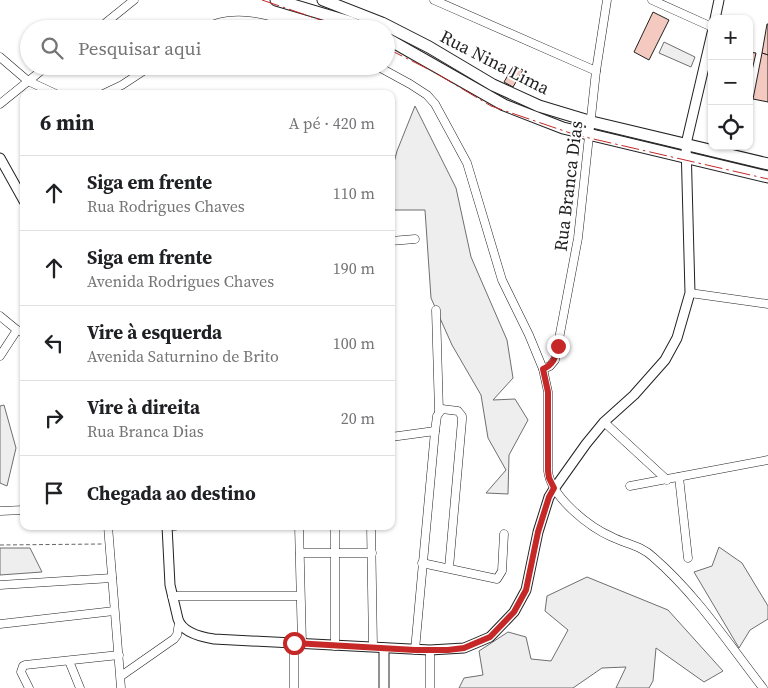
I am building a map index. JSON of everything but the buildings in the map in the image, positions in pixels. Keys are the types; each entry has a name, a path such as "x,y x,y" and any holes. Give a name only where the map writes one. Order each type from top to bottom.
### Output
{"main road":[{"path":"276,0 343,20"},
{"name":"Rua Nina Lima","path":"323,0 374,20"},
{"name":"Rua Nina Lima","path":"395,29 515,96 540,106 592,122 768,164"},
{"name":"Rua Nina Lima","path":"395,43 504,104 563,128 768,177"}],"street":[{"path":"109,20 134,0"},
{"path":"434,0 596,71"},
{"name":"Rua Branca Dias","path":"543,369 550,366 555,360 569,292 578,238 596,71 607,0"},
{"path":"652,0 708,25"},
{"path":"716,15 719,0"},
{"path":"179,624 192,633 205,638 430,650 464,648 490,637 514,612 526,590 538,532 554,488 604,422 634,395 665,360 678,338 690,293 686,144 708,50"},
{"path":"0,57 20,74"},
{"path":"21,75 28,81 47,90"},
{"path":"0,104 36,75"},
{"path":"111,90 138,75"},
{"path":"394,75 427,95 435,104 467,163 502,280 529,335 543,369 548,392 548,471 554,488 588,523 613,538 631,544 652,556 713,620 763,688"},
{"path":"0,158 20,194"},
{"path":"395,240 415,238"},
{"path":"690,293 768,304"},
{"path":"415,650 435,431 439,412 436,310"},
{"path":"0,316 20,332 0,356"},
{"path":"439,412 442,409 458,411 462,416 449,568"},
{"path":"604,422 668,480"},
{"path":"395,436 435,431"},
{"path":"630,486 768,460"},
{"path":"679,478 688,558"},
{"path":"0,511 20,510"},
{"path":"108,530 121,688"},
{"path":"121,676 177,635 179,624 168,572 167,530"},
{"path":"294,688 300,596 299,530"},
{"path":"335,530 335,646"},
{"path":"371,530 373,647"},
{"path":"422,563 497,578 502,571 504,534"},
{"path":"300,553 372,553"},
{"path":"0,585 112,578"},
{"path":"172,596 300,596"},
{"path":"0,624 114,611"},
{"path":"384,648 384,688"},
{"path":"430,650 430,688"},
{"path":"29,688 22,669 26,665 119,655"},
{"path":"69,661 80,688"}],"path":[{"path":"0,544 110,544"}],"shaded area":[{"path":"664,42 695,57 691,67 659,53"},
{"path":"415,106 456,188 471,257 507,340 513,378 493,400 515,399 528,420 509,455 508,494 486,493 506,470 488,438 481,395 452,345 431,298 425,210 395,210 395,159"},
{"path":"4,405 16,448 7,486 0,483 0,406"},
{"path":"719,547 742,563 768,606 768,619 750,630 739,648 694,572 712,566"},
{"path":"0,548 30,548 42,572 0,575"},
{"path":"587,577 668,610 723,671 704,682 656,648 653,681 649,688 616,688 626,667 602,668 573,688 459,688 464,678 483,675 479,651 508,632 526,637 531,659 551,661 568,630 545,611 547,596"}],"power":[{"path":"262,0 321,20"},
{"path":"395,52 434,72 491,106 576,135 768,179"}],"route":[{"path":"294,643 448,650 464,648 490,637 502,626 514,612 526,590 544,510 554,488 548,471 548,392 543,369 550,366 555,360 558,346"}]}
